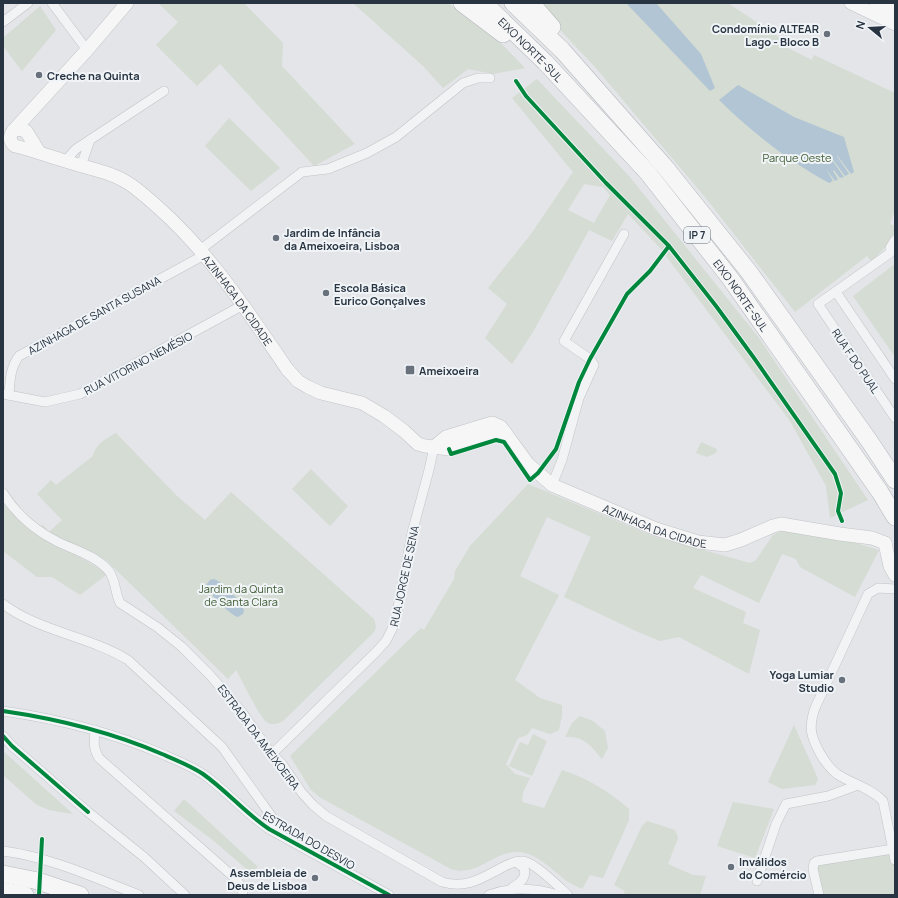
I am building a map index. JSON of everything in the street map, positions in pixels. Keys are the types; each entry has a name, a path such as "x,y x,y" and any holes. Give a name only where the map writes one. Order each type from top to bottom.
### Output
{"highway":[{"path":"462,3 554,71"},
{"name":"EIXO NORTE-SUL","path":"484,3 554,71 648,173 730,278 880,492 895,517"},
{"name":"EIXO NORTE-SUL","path":"513,3 562,50 665,167 749,272 870,442 895,480"},
{"path":"531,3 559,35 562,50"},
{"path":"3,874 38,881 80,895"},
{"path":"3,891 25,895"}],"street":[{"path":"3,22 28,3"},
{"path":"52,3 87,50"},
{"path":"15,138 27,117 127,3"},
{"path":"851,3 880,7 895,12"},
{"path":"880,7 895,24"},
{"name":"AZINHAGA DE SANTA SUSANA","path":"6,394 11,370 14,362 19,356 202,252 302,172 328,168 367,153 396,137 463,83 478,78 490,78"},
{"path":"65,161 76,149 164,91"},
{"name":"AZINHAGA DA CIDADE","path":"15,138 39,152 108,174 128,183 179,226 202,252 243,305 287,369 298,380 321,393 362,403 384,416 418,444 449,449 500,432 528,464 552,485 656,529 698,542 725,545 781,524 835,534 872,538 885,543 893,567"},
{"path":"81,166 90,140"},
{"path":"552,485 562,460 579,398 594,365 590,359 564,341 624,234"},
{"path":"895,240 890,248 893,256 836,292 895,379"},
{"name":"RUA F DO PUAL","path":"836,292 818,304 895,418"},
{"name":"RUA VITORINO NEMÉSIO","path":"6,394 45,402 80,394 243,305"},
{"name":"RUA JORGE DE SENA","path":"272,754 376,652 390,635 397,615 412,533 430,470 434,447"},
{"name":"ESTRADA DA AMEIXOEIRA","path":"3,493 7,500 38,531 88,556 110,572 120,603 182,647 209,674 242,712 307,799 326,816 435,880 449,884 463,885 514,862"},
{"path":"895,589 878,588 868,594 815,708 812,716 811,727 814,743 826,764 836,774 877,795 883,801 895,860"},
{"path":"3,604 22,617 111,651 128,660 222,747 272,817 272,825 269,829"},
{"name":"ESTRADA DO DESVIO","path":"3,712 38,717 116,736 144,746 190,767 203,774 258,822 389,895"},
{"path":"95,730 95,753 99,758 238,880 244,895"},
{"path":"3,736 12,746 88,812 144,857 185,895"},
{"path":"756,881 776,824 786,804 828,796 858,785"},
{"path":"819,895 813,869 814,864 817,861 893,849"},
{"path":"3,851 42,859 73,869 139,895"},
{"path":"514,862 523,861 534,866 568,895"},
{"path":"512,888 522,881 525,873 524,868 514,862"},
{"path":"492,894 512,888 531,888 558,895"}],"green space":[{"path":"158,3 244,3 283,43 282,66 355,144 314,166 220,64 197,86 156,45 178,22"},
{"path":"353,3 448,3 488,30 525,68 493,74 468,69 443,88 423,66"},
{"name":"Parque Oeste","path":"535,3 728,3 780,38 778,43 812,60 814,55 895,93 895,209 890,224 895,226 893,236 890,241 871,261 867,256 795,312 705,197 595,67"},
{"path":"40,6 56,30 22,71 3,46 3,38"},
{"path":"537,79 629,176 759,338 868,500 830,518 826,486 790,421 660,248 628,214 612,241 589,230 533,332 512,364 485,338 507,304 488,288 531,234 573,172 512,98","holes":["584,184 603,187 610,195 594,223 568,210"]},
{"path":"229,118 280,168 251,191 205,146"},
{"path":"895,264 895,357 853,296"},
{"name":"Jardim da Quinta de Santa Clara","path":"116,433 176,495 205,520 231,492 374,619 376,627 374,632 283,721 272,724 268,723 260,714 236,670 228,679 107,561 62,541 39,527 43,525 49,532 62,520 37,494 51,480 56,485 93,456 96,448 102,442"},
{"path":"701,442 717,449 716,453 707,457 696,453"},
{"path":"311,469 348,506 330,526 292,489"},
{"path":"528,484 653,536 750,563 756,560 773,535 779,532 791,530 856,543 879,550 855,597 800,567 796,559 782,554 759,603 701,575 693,588 746,612 743,623 760,630 749,674 679,637 660,641 564,597 591,537 547,517 520,576 559,595 515,680 540,698 562,705 562,715 559,730 550,734 532,728 527,735 518,738 506,764 515,774 530,778 523,792 522,802 544,808 562,770 598,786 629,809 629,820 603,878 590,875 582,889 568,882 541,860 521,852 512,852 503,855 469,870 460,871 451,869 321,798 311,790 290,756 421,628 424,630 454,579 455,571 470,546"},
{"path":"3,502 21,521 100,569 106,575 80,595 52,577 37,577 3,551"},
{"path":"580,716 593,721 605,731 608,748 602,759 586,742 578,738 565,737 572,723"},
{"path":"794,725 818,779 815,785 782,789 768,782"},
{"path":"533,734 547,741 532,776 509,766 520,742 528,745"},
{"path":"3,751 73,814 49,810 37,805 3,775"},
{"path":"184,799 258,867 251,873 214,841 174,811"},
{"path":"733,802 774,809 755,858 717,846"},
{"path":"647,821 675,830 678,838 668,864 693,875 706,876 700,895 623,895 625,891 614,885 642,826"},
{"path":"893,849 895,860 895,895 819,895 813,866"}],"water":[{"path":"626,3 656,3 701,54 715,88 710,91"},
{"path":"738,85 794,117 844,137 854,172 851,174 837,155 849,174 845,176 830,157 844,177 840,178 834,170 833,171 838,179 835,181 826,169 833,181 829,183 799,165 771,145 719,100"},
{"path":"213,579 221,583 236,597 243,607 243,614 238,617 235,616 215,598 206,585"}],"cycle path":[{"path":"516,81 526,96 606,183 669,246 716,306 835,474 841,493 838,511 842,521"},
{"path":"449,449 451,454 496,440 504,442 530,480 538,473 556,449 579,382 590,359 627,294 650,271 669,246"},
{"path":"3,711 84,727 143,746 183,763 203,774 269,829 389,895"},
{"path":"3,736 12,746 88,812"},
{"path":"39,895 42,839"}],"place":[{"name":"Condomínio ALTEAR Lago - Bloco B","path":"827,34"},
{"name":"Creche na Quinta","path":"39,75"},
{"name":"Jardim de Infância da Ameixoeira, Lisboa","path":"276,238"},
{"name":"Escola Básica Eurico Gonçalves","path":"326,293"},
{"name":"Ameixoeira","path":"410,370"},
{"name":"Yoga Lumiar Studio","path":"842,680"},
{"name":"Inválidos do Comércio","path":"731,867"},
{"name":"Assembleia de Deus de Lisboa","path":"315,878"}]}
